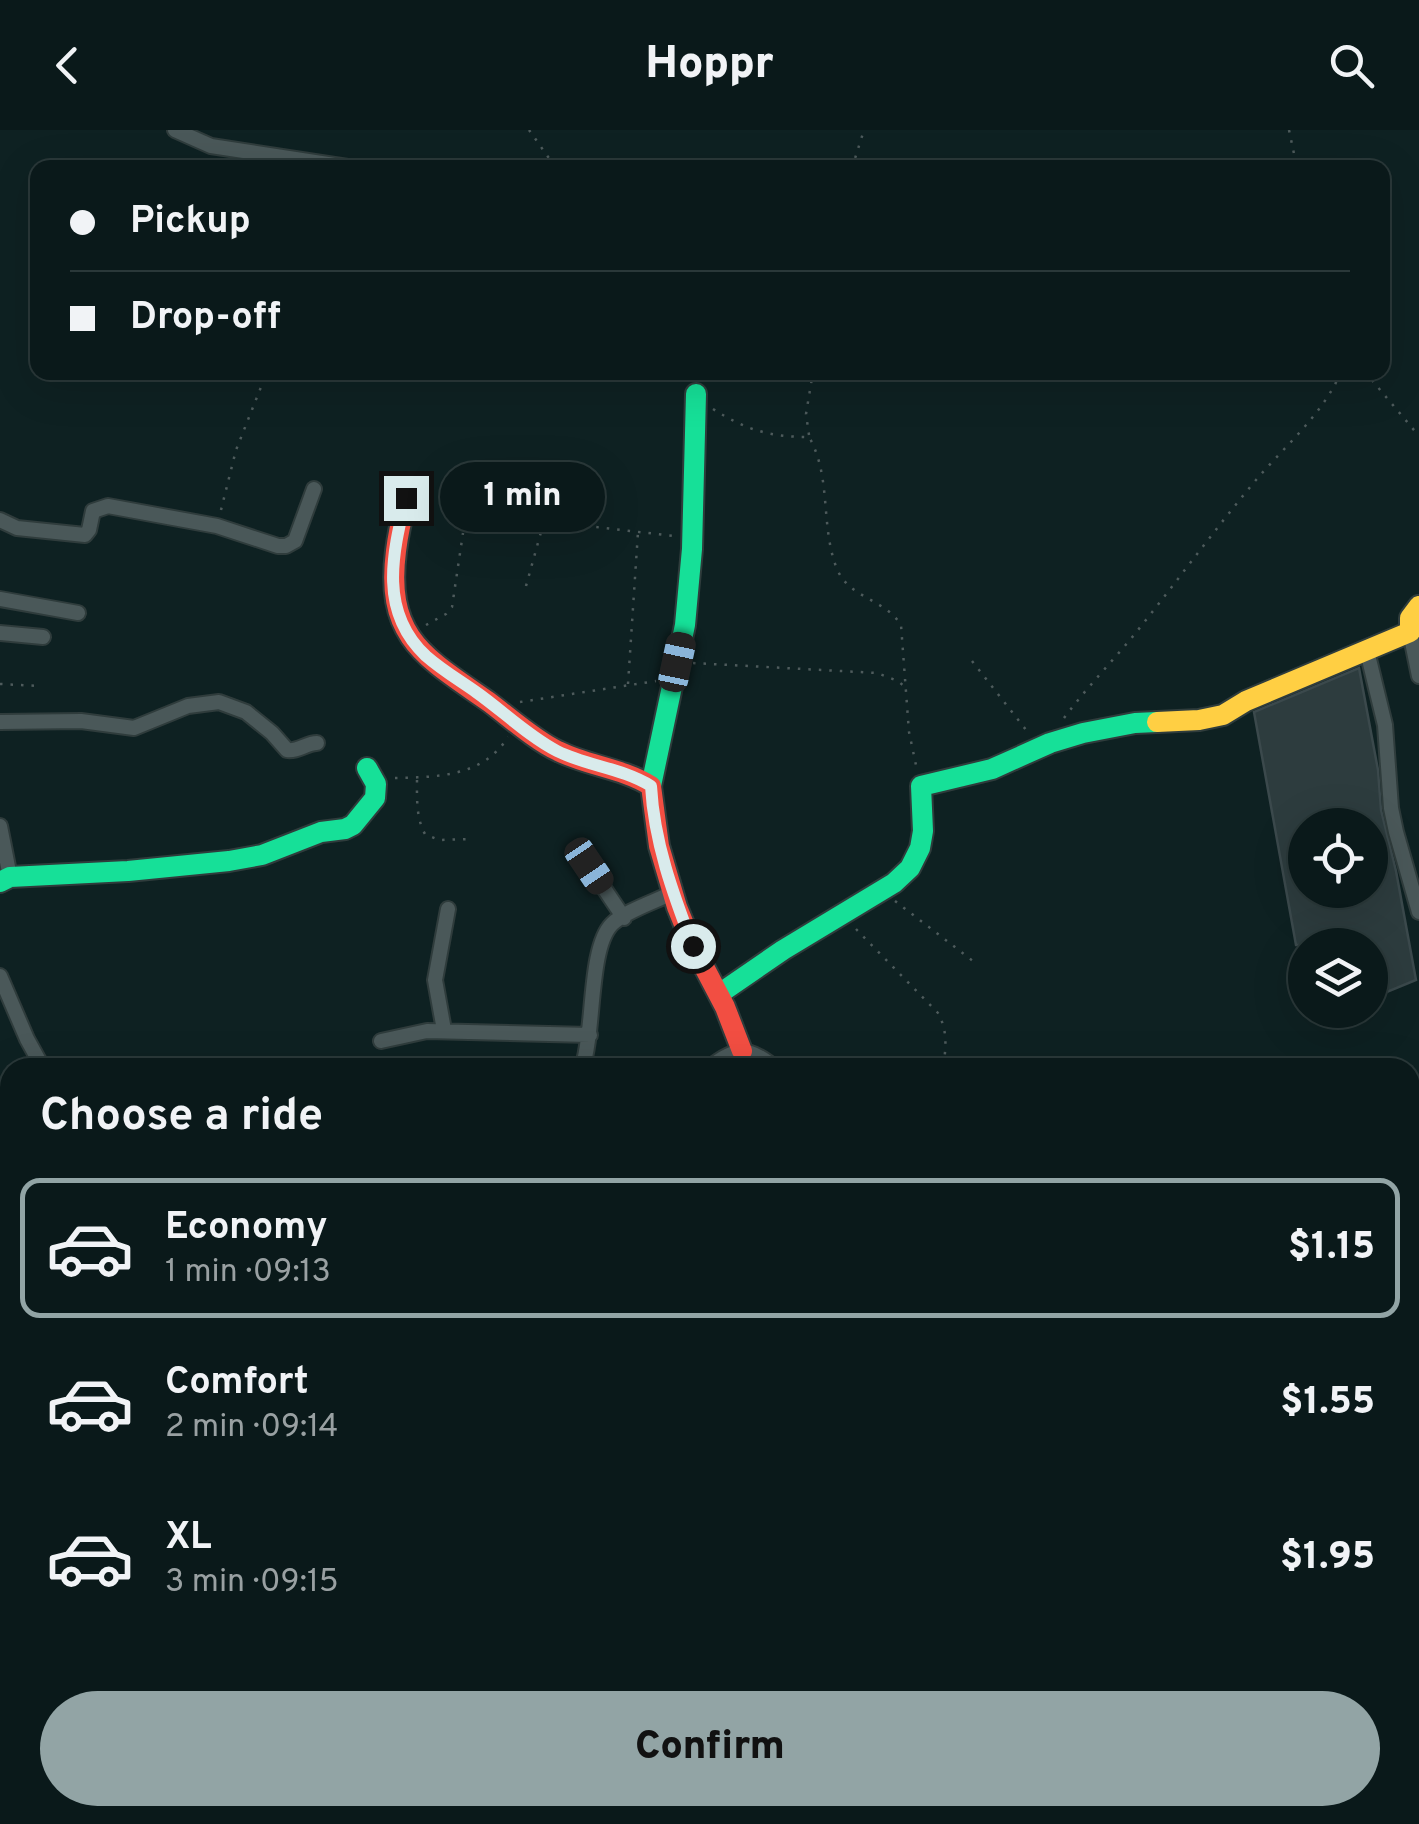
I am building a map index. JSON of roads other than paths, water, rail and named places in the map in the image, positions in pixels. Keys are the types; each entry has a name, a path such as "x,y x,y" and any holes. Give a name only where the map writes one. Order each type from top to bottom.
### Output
{"street":[{"path":"176,130 211,146 302,160"},
{"path":"696,394 685,625 651,786 652,816 693,946 720,994 742,1050"},
{"path":"414,484 400,524 392,594 406,633 442,670 557,751 636,777 651,786"},
{"path":"0,520 17,528 84,535 94,511 108,506 217,526 286,546 295,542 314,489"},
{"path":"0,600 78,613"},
{"path":"1419,606 1410,618 1419,676"},
{"path":"720,994 910,868 920,848 921,786 992,770 1046,745 1123,725 1222,715 1410,632"},
{"path":"0,633 43,638"},
{"path":"1368,651 1385,725 1391,808 1419,912"},
{"path":"0,722 81,722 134,728 188,706 219,702 246,712 287,750 316,744"},
{"path":"0,826 5,879 229,862 352,825 375,798 370,773"},
{"path":"589,866 624,918"},
{"path":"584,1058 604,937 614,922 674,892"},
{"path":"444,1030 435,980 448,910"},
{"path":"0,976 37,1058"},
{"path":"382,1040 444,1030 590,1035"},
{"path":"723,1058 742,1050 763,1058"}]}
